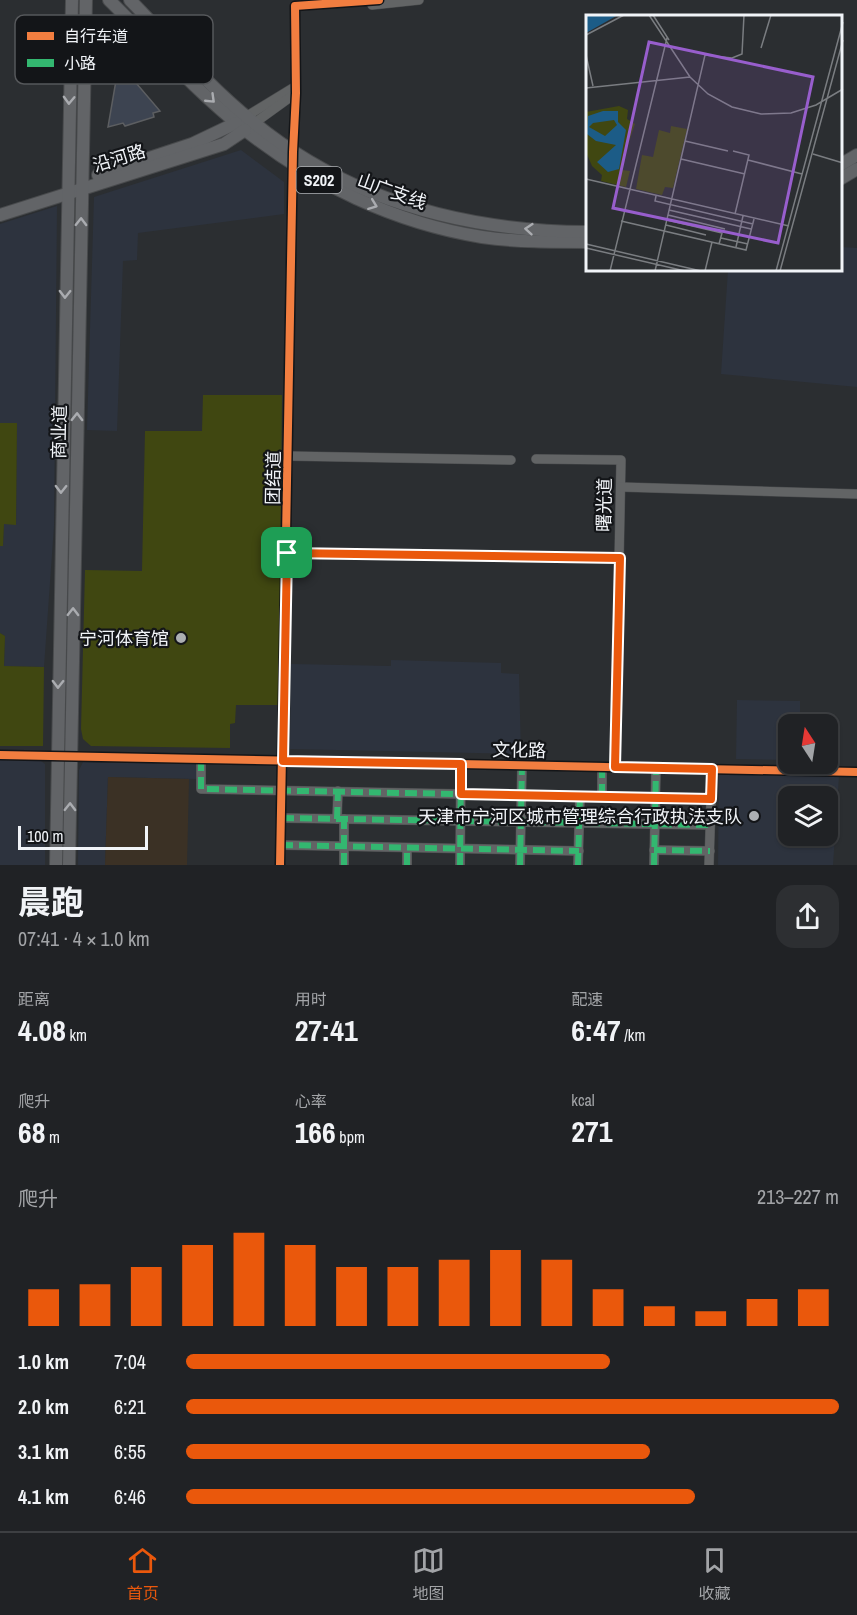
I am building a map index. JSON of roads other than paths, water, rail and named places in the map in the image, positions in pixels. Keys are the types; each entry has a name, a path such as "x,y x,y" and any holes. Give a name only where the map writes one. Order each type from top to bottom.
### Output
{"main road":[{"name":"商业道","path":"72,0 72,15"},
{"name":"商业道","path":"86,0 86,15"},
{"name":"山广支线","path":"109,0 126,15"},
{"name":"山广支线","path":"130,0 144,15"},
{"name":"商业道","path":"56,865 69,84"},
{"name":"商业道","path":"69,865 84,84"},
{"name":"山广支线","path":"202,84 245,123 352,197 419,222 483,237 524,241 586,242"},
{"name":"山广支线","path":"209,84 245,123"},
{"name":"沿河路","path":"0,215 245,123"},
{"path":"842,164 857,155"},
{"name":"山广支线","path":"293,158 360,187 433,214 481,225 586,231"},
{"path":"842,177 857,169"},
{"name":"沿河路","path":"0,207 66,190"}],"street":[{"path":"295,9 379,0"},
{"path":"295,9 419,0"},
{"name":"团结道","path":"280,865 296,89 295,9"},
{"path":"245,123 296,89"},
{"path":"288,456 511,460"},
{"name":"曙光道","path":"536,459 621,460 615,767"},
{"path":"621,487 857,494"},
{"path":"287,553 620,558"},
{"name":"文化路","path":"0,755 857,772"},
{"path":"201,759 201,789 711,799"},
{"path":"460,865 461,764"},
{"path":"520,865 522,765"},
{"path":"602,767 602,796"},
{"path":"654,865 656,768"},
{"path":"709,865 712,769"},
{"path":"338,791 344,865"},
{"path":"578,865 580,796"},
{"path":"282,818 710,825"},
{"path":"281,845 579,851"},
{"path":"407,848 407,865"},
{"path":"654,850 710,851"}],"place":[{"name":"宁河体育馆","path":"181,638"},
{"name":"天津市宁河区城市管理综合行政执法支队","path":"754,816"}]}
